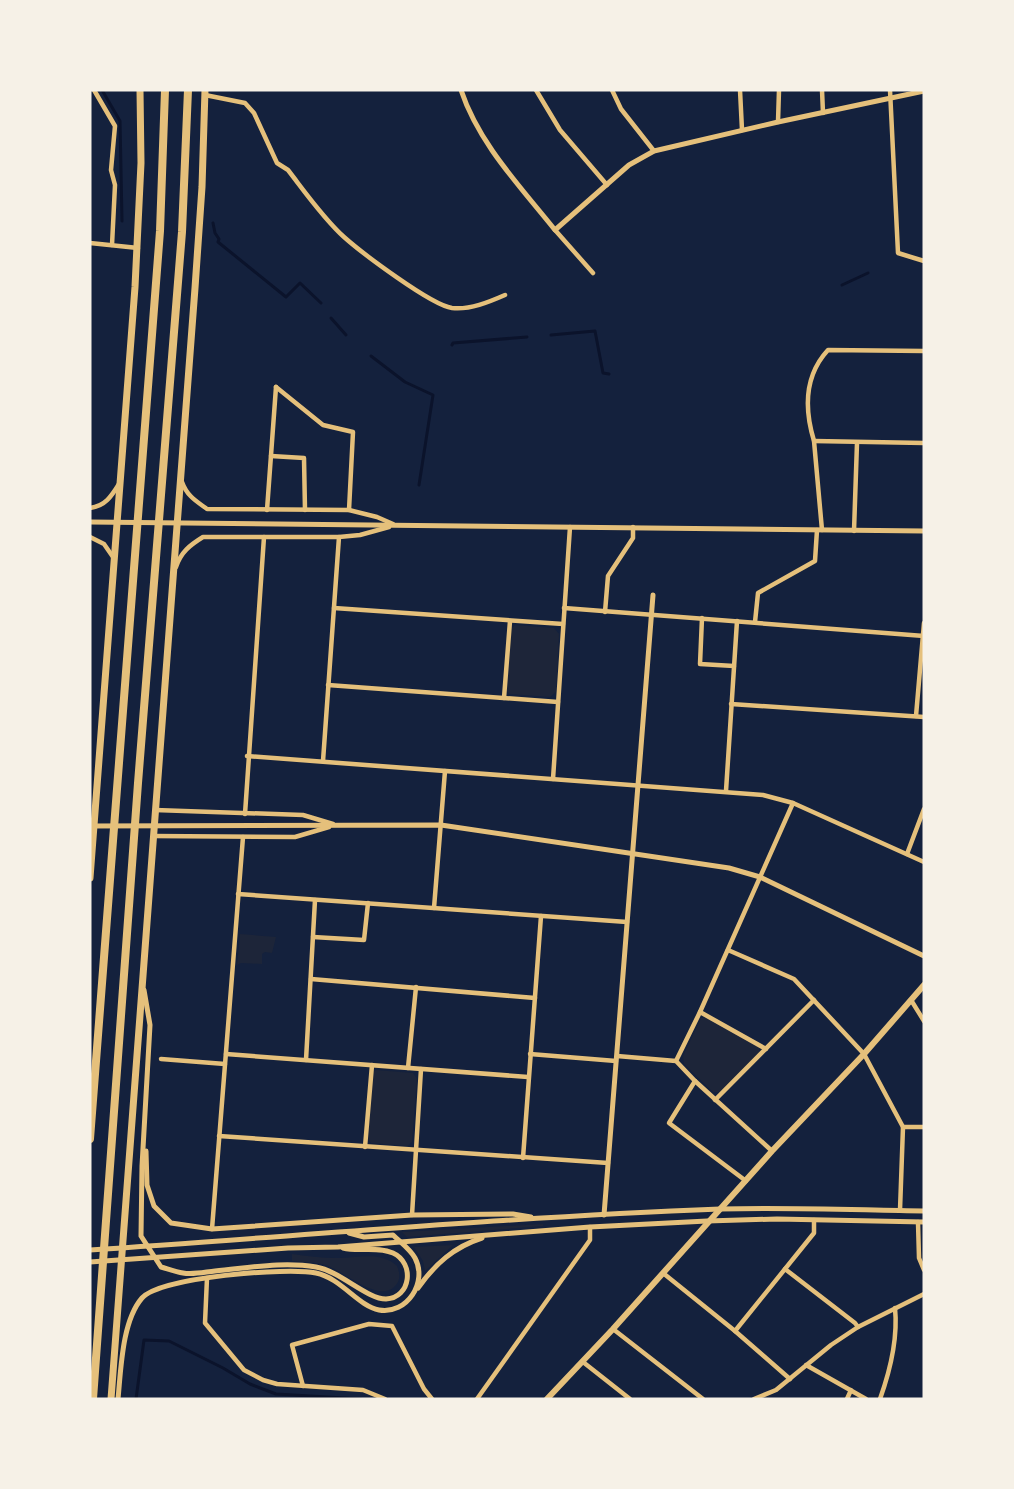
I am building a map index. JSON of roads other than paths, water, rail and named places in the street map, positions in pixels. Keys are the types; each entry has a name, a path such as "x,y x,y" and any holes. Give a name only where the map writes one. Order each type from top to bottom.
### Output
{"highway":[{"path":"90,878 92,811 115,562 138,248 141,164 140,90"},
{"path":"90,1139 160,231 165,90"},
{"path":"93,1399 138,783 182,232 188,90"},
{"path":"111,1399 202,187 205,92"}],"main road":[{"path":"547,1399 613,1329 772,1150 864,1054 924,985"}],"street":[{"path":"94,90 114,126 111,170 115,185 112,245"},
{"path":"460,90 491,150 555,230 593,273"},
{"path":"536,90 560,130 606,185"},
{"path":"612,90 621,109 654,151"},
{"path":"740,90 742,130"},
{"path":"778,122 779,90"},
{"path":"822,90 823,113"},
{"path":"890,90 898,253 924,261"},
{"path":"555,230 629,165 654,151 924,91"},
{"path":"205,92 245,104 254,113 277,163 288,170 344,237 410,286 438,304 452,308 490,302 505,295"},
{"path":"90,243 138,248"},
{"path":"755,622 758,593 815,561 820,530 814,441 809,427 807,407 808,382 818,361 828,350 924,351"},
{"path":"267,510 276,387 323,425 353,432 349,510"},
{"path":"814,441 924,443"},
{"path":"854,531 857,443"},
{"path":"271,456 304,458 305,510"},
{"path":"180,477 184,489 193,500 207,508 349,510 378,517 394,525"},
{"path":"90,508 99,507 111,497 121,479"},
{"path":"90,522 924,531"},
{"path":"172,576 179,558 188,546 203,537 339,537 360,535 394,525"},
{"path":"553,779 570,527"},
{"path":"605,612 608,576 633,538 633,527"},
{"path":"90,537 104,544 115,562"},
{"path":"245,814 247,756 264,537"},
{"path":"323,762 339,537"},
{"path":"604,1215 653,595"},
{"path":"334,608 563,624"},
{"path":"564,608 923,636"},
{"path":"702,618 700,664 734,666"},
{"path":"504,698 510,621"},
{"path":"726,791 737,621"},
{"path":"916,717 924,623"},
{"path":"328,685 558,702"},
{"path":"731,704 924,717"},
{"path":"247,756 763,795 793,803 924,862"},
{"path":"434,908 445,771"},
{"path":"676,1061 728,951 793,803"},
{"path":"155,810 303,815 336,825"},
{"path":"907,854 924,810"},
{"path":"153,836 295,837 336,825"},
{"path":"90,826 441,825 729,868 760,877 924,956"},
{"path":"212,1228 243,837"},
{"path":"238,894 627,922"},
{"path":"306,1060 315,900"},
{"path":"313,937 364,940 368,903"},
{"path":"523,1158 541,916"},
{"path":"728,951 794,979 864,1054 903,1127 900,1210"},
{"path":"311,979 535,998"},
{"path":"143,982 150,1025 141,1236 161,1267 185,1274 289,1264 331,1271 380,1299 396,1296 404,1290 408,1277 403,1262 394,1254 384,1251 354,1251 338,1247"},
{"path":"408,1068 416,987"},
{"path":"715,1100 814,1000"},
{"path":"911,1000 924,1021"},
{"path":"700,1012 766,1049"},
{"path":"226,1054 528,1077"},
{"path":"530,1054 676,1061 715,1100 772,1150"},
{"path":"161,1059 225,1064"},
{"path":"365,1147 372,1065"},
{"path":"412,1215 421,1069"},
{"path":"695,1081 669,1123 746,1181"},
{"path":"903,1127 924,1127"},
{"path":"219,1136 608,1163"},
{"path":"144,1138 147,1185 154,1206 171,1223 212,1228 412,1215 513,1214 540,1219"},
{"path":"90,1250 287,1237 416,1225 720,1209 924,1210"},
{"path":"90,1262 288,1248 338,1247 590,1227 707,1221 814,1220 921,1222 919,1258 924,1270"},
{"path":"735,1331 814,1233 814,1220"},
{"path":"477,1399 590,1240 590,1227"},
{"path":"345,1232 364,1237 393,1235 415,1259 418,1283 414,1295"},
{"path":"118,1399 122,1356 130,1319 143,1296 148,1292 175,1282 207,1278 273,1272 316,1273 338,1282 369,1306 378,1310 387,1310 397,1308 414,1295 431,1271 448,1254 468,1243 490,1236"},
{"path":"784,1269 858,1327"},
{"path":"663,1273 790,1379"},
{"path":"207,1278 205,1323 244,1370 277,1384 363,1390 385,1399"},
{"path":"754,1399 767,1395 858,1327 924,1294"},
{"path":"880,1399 888,1375 894,1340 895,1308"},
{"path":"303,1386 292,1345 369,1324 392,1326 424,1389 432,1399"},
{"path":"613,1329 703,1399"},
{"path":"582,1362 630,1399"},
{"path":"806,1365 866,1399"},
{"path":"847,1399 851,1390"}],"waterway":[{"path":"102,90 120,121 122,221"},
{"path":"213,223 218,242 286,297 300,283 321,303"},
{"path":"842,285 868,273"},
{"path":"331,318 346,335"},
{"path":"551,335 595,331 603,373 609,374"},
{"path":"452,345 453,343 527,337"},
{"path":"371,356 405,382 433,395 419,485"},
{"path":"136,1399 144,1340 169,1341 250,1384 276,1394 361,1399"}]}
